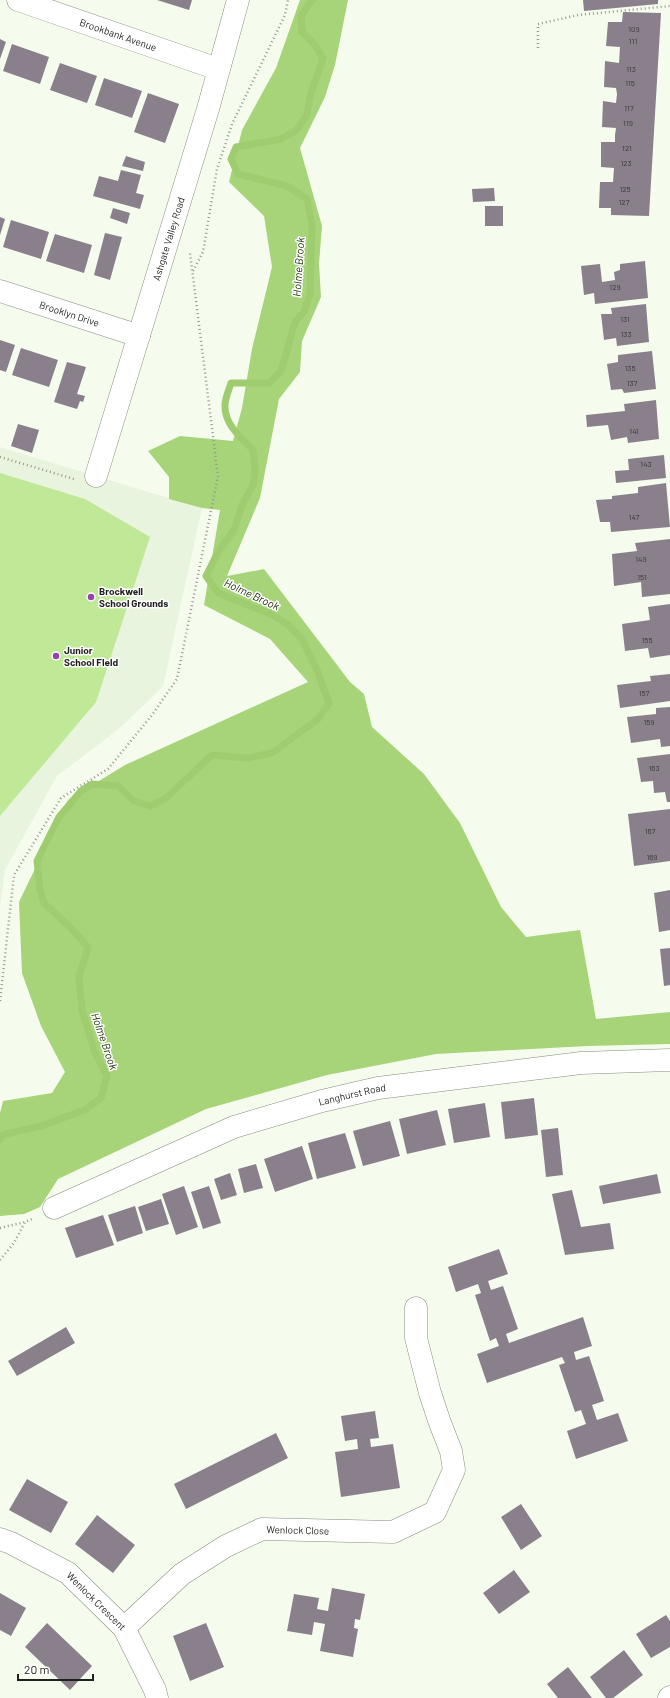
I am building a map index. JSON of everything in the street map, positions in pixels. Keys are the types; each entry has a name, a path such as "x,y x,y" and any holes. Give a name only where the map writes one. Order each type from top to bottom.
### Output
{"street":[{"name":"Brookbank Avenue","path":"18,0 218,69"},
{"name":"Ashgate Valley Road","path":"96,476 208,109 238,0"},
{"name":"Brooklyn Drive","path":"0,291 139,336"},
{"name":"Langhurst Road","path":"54,1208 234,1127 322,1101 378,1088 581,1063 670,1060"},
{"name":"Wenlock Close","path":"124,1628 182,1574 226,1546 262,1529 393,1532 435,1512 454,1470 451,1451 435,1408 416,1338 416,1308"},
{"name":"Wenlock Crescent","path":"0,1539 12,1543 68,1573 124,1628 155,1690 157,1698"}],"path":[{"path":"0,1001 14,875 61,798 108,769 152,714 177,678 218,476 193,271 203,252 217,169 232,124 284,15 288,0"},
{"path":"538,48 538,24 578,15 670,6"},
{"path":"0,456 74,480"},
{"path":"1,1228 25,1222 54,1208"},
{"path":"0,1260 14,1243 25,1222"}],"shaded area":[{"name":"Junior School FIeld","path":"0,447 202,508 163,686 120,728 57,776 5,870 0,907"}],"green space":[{"path":"300,0 348,0 335,65 325,97 300,148 322,226 319,264 321,297 302,341 300,372 279,399 260,498 227,576 264,569 350,682 364,694 372,727 424,774 460,823 501,907 526,937 580,930 596,1019 670,1012 670,1044 587,1046 436,1054 327,1075 206,1109 58,1179 40,1207 24,1214 0,1216 0,1113 3,1101 52,1093 65,1072 41,1026 22,973 19,902 68,800 125,765 308,682 270,639 204,605 220,510 202,508 169,499 169,477 148,451 180,436 233,441 242,408 252,349 272,267 264,216 229,182 242,130 276,68"},
{"name":"Junior School FIeld","path":"0,473 85,499 150,537 96,702 0,816"}],"building":[{"path":"157,0 192,0 189,10"},
{"path":"583,0 658,0 658,4 584,11"},
{"path":"623,12 661,13 649,216 611,215 611,208 599,208 600,182 613,182 614,168 601,167 601,142 615,142 616,128 602,127 603,101 616,103 617,94 616,88 604,87 605,61 619,63 620,47 606,46 608,22 622,22"},
{"path":"0,39 6,42 0,59"},
{"path":"12,44 49,57 40,84 3,71"},
{"path":"60,63 97,76 87,103 50,90"},
{"path":"104,78 142,91 132,118 95,105"},
{"path":"148,93 179,104 165,143 134,132"},
{"path":"126,156 145,162 143,171 122,166"},
{"path":"121,170 141,175 136,193 144,195 140,209 93,196 99,176 118,181"},
{"path":"494,188 495,201 473,202 472,189"},
{"path":"485,206 503,206 503,226 485,226"},
{"path":"113,208 130,213 127,224 110,218"},
{"path":"0,217 5,219 0,235"},
{"path":"11,220 49,232 41,259 3,247"},
{"path":"105,233 122,237 110,280 94,275"},
{"path":"55,234 92,245 84,273 46,261"},
{"path":"645,261 648,298 595,304 594,293 584,295 581,266 600,264 602,282 615,280 614,272 620,270 620,264"},
{"path":"646,304 649,342 617,346 616,338 604,340 601,314 612,314 611,308"},
{"path":"0,340 15,345 6,372 0,370"},
{"path":"21,348 58,360 49,387 12,375"},
{"path":"652,351 656,389 624,393 622,389 611,390 607,364 618,362 618,355"},
{"path":"67,362 86,367 77,394 85,396 83,402 80,401 77,409 54,402"},
{"path":"656,400 659,439 628,443 627,437 611,440 608,425 587,427 586,415 625,411 624,404"},
{"path":"18,424 39,430 32,453 11,446"},
{"path":"664,455 666,478 616,483 615,471 629,470 628,459"},
{"path":"666,483 670,527 611,532 610,522 600,522 596,500 612,499 612,496 638,493 638,487"},
{"path":"670,539 670,594 642,597 641,582 614,586 612,554 637,551 635,543"},
{"path":"670,604 670,655 650,658 648,648 625,651 622,624 650,620 648,607"},
{"path":"670,674 670,701 620,708 617,685 651,681 650,676"},
{"path":"670,707 670,746 661,747 660,739 631,743 627,717 656,714 656,708"},
{"path":"670,754 670,802 667,802 665,792 654,793 653,781 641,782 637,758"},
{"path":"670,809 670,861 634,866 628,814"},
{"path":"670,890 670,930 659,932 654,893"},
{"path":"670,948 670,985 664,986 660,949"},
{"path":"534,1098 538,1135 505,1139 501,1102"},
{"path":"485,1103 490,1137 454,1143 448,1109"},
{"path":"437,1110 446,1145 407,1154 399,1119"},
{"path":"390,1121 400,1156 363,1166 353,1131"},
{"path":"558,1128 563,1175 546,1177 541,1130"},
{"path":"345,1133 356,1168 317,1179 308,1143"},
{"path":"302,1146 313,1179 275,1192 264,1159"},
{"path":"256,1164 263,1188 244,1193 238,1169"},
{"path":"230,1173 237,1195 221,1200 214,1179"},
{"path":"657,1174 661,1193 603,1204 599,1186"},
{"path":"184,1186 198,1227 176,1235 162,1194"},
{"path":"209,1186 221,1223 203,1229 191,1192"},
{"path":"572,1190 581,1227 610,1223 614,1249 565,1255 552,1194"},
{"path":"161,1199 169,1224 146,1231 138,1207"},
{"path":"135,1206 143,1233 117,1242 108,1215"},
{"path":"103,1215 114,1245 76,1258 65,1228"},
{"path":"499,1249 508,1274 488,1281 491,1290 503,1286 518,1329 506,1334 509,1343 583,1317 592,1346 574,1352 576,1360 589,1356 604,1401 592,1405 597,1420 618,1413 628,1441 576,1459 567,1431 586,1424 581,1410 575,1412 559,1365 565,1363 562,1357 487,1383 477,1354 499,1346 496,1338 490,1341 475,1295 481,1293 478,1284 456,1292 448,1267"},
{"path":"66,1327 75,1343 17,1376 8,1361"},
{"path":"375,1411 379,1438 370,1439 371,1447 393,1444 400,1488 341,1497 335,1452 358,1449 357,1439 345,1441 341,1416"},
{"path":"276,1433 288,1458 186,1509 174,1484"},
{"path":"27,1479 68,1502 51,1533 9,1510"},
{"path":"521,1504 542,1536 521,1550 501,1517"},
{"path":"97,1515 135,1545 113,1573 75,1544"},
{"path":"514,1570 530,1592 499,1614 483,1593"},
{"path":"332,1588 365,1594 360,1620 355,1619 354,1628 358,1629 353,1657 320,1651 325,1624 314,1622 312,1635 287,1631 294,1594 319,1598 317,1609 328,1611"},
{"path":"0,1593 26,1608 11,1636 0,1630"},
{"path":"666,1615 670,1621 670,1647 651,1658 636,1634"},
{"path":"47,1623 92,1666 70,1690 25,1647"},
{"path":"206,1623 224,1667 190,1681 173,1636"},
{"path":"624,1650 643,1675 613,1698 606,1698 590,1677"},
{"path":"568,1667 592,1698 558,1698 547,1684"}],"waterway":[{"name":"Holme Brook","path":"0,1140 2,1135 45,1125 86,1109 101,1098 107,1076 95,1053 82,1010 79,977 88,947 71,928 44,903 40,889 37,861 59,817 81,791 92,784 118,786 134,801 150,806 165,799 212,755 247,758 272,753 318,719 329,703 317,670 302,639 286,623 270,614 218,593 206,576 218,552 234,530 242,505 253,485 255,470 253,450 234,430 225,412 226,400 231,383 269,383 281,371 295,322 304,312 310,294 312,226 307,199 287,186 238,174 231,159 236,147 281,139 296,131 307,115 310,96 323,58 315,45 302,32 301,16 312,0"}],"place":[{"name":"Brockwell School Grounds","path":"91,597"},
{"name":"Junior School FIeld","path":"56,656"}]}
